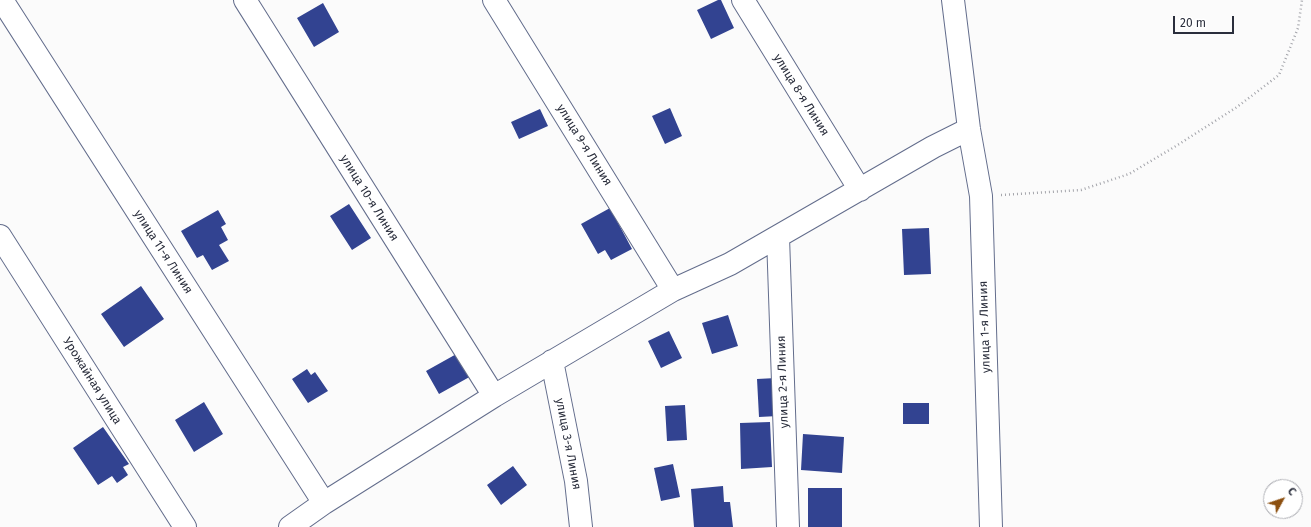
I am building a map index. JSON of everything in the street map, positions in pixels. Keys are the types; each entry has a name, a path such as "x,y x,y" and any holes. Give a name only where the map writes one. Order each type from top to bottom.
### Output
{"street":[{"name":"улица 11-я Линия","path":"2,0 324,503"},
{"name":"улица 10-я Линия","path":"245,0 494,396"},
{"name":"улица 9-я Линия","path":"494,0 673,290"},
{"name":"улица 8-я Линия","path":"743,0 860,190"},
{"name":"улица 1-я Линия","path":"953,0 969,129 981,196 991,527"},
{"path":"290,527 324,503 494,396 673,290 730,264 934,147 969,129"},
{"name":"Урожайная улица","path":"0,236 185,527"},
{"name":"улица 2-я Линия","path":"778,237 788,527"},
{"name":"улица 3-я Линия","path":"552,361 576,481 581,527"}],"path":[{"path":"981,196 1080,190 1129,174 1176,146 1237,107 1279,75 1298,28 1302,0"}],"building":[{"path":"721,0 734,28 711,39 697,10"},
{"path":"323,3 339,32 314,47 297,18"},
{"path":"670,108 682,136 665,144 652,116"},
{"path":"540,109 548,126 519,139 511,122"},
{"path":"349,204 371,238 352,250 330,216"},
{"path":"610,208 632,249 611,260 605,250 598,254 581,224"},
{"path":"218,210 226,224 221,227 228,240 219,245 229,261 212,270 203,255 197,258 181,231"},
{"path":"929,228 931,274 904,275 902,229"},
{"path":"141,286 164,319 124,347 101,314"},
{"path":"728,315 738,346 712,354 702,323"},
{"path":"669,331 682,358 661,368 648,341"},
{"path":"460,352 473,375 439,394 426,371"},
{"path":"307,369 311,375 315,372 328,391 308,403 292,379"},
{"path":"776,378 778,416 759,417 757,379"},
{"path":"204,402 223,434 194,452 175,420"},
{"path":"903,403 929,403 929,424 903,424"},
{"path":"685,405 687,440 667,441 665,406"},
{"path":"770,422 772,467 741,469 740,423"},
{"path":"103,427 129,464 123,467 128,475 117,483 112,476 98,485 73,448"},
{"path":"803,434 844,437 842,473 801,470"},
{"path":"673,464 680,497 661,501 654,468"},
{"path":"513,466 527,485 501,505 487,485"},
{"path":"723,486 724,502 730,502 733,527 694,527 691,489"},
{"path":"808,488 842,488 842,527 808,527"}]}
